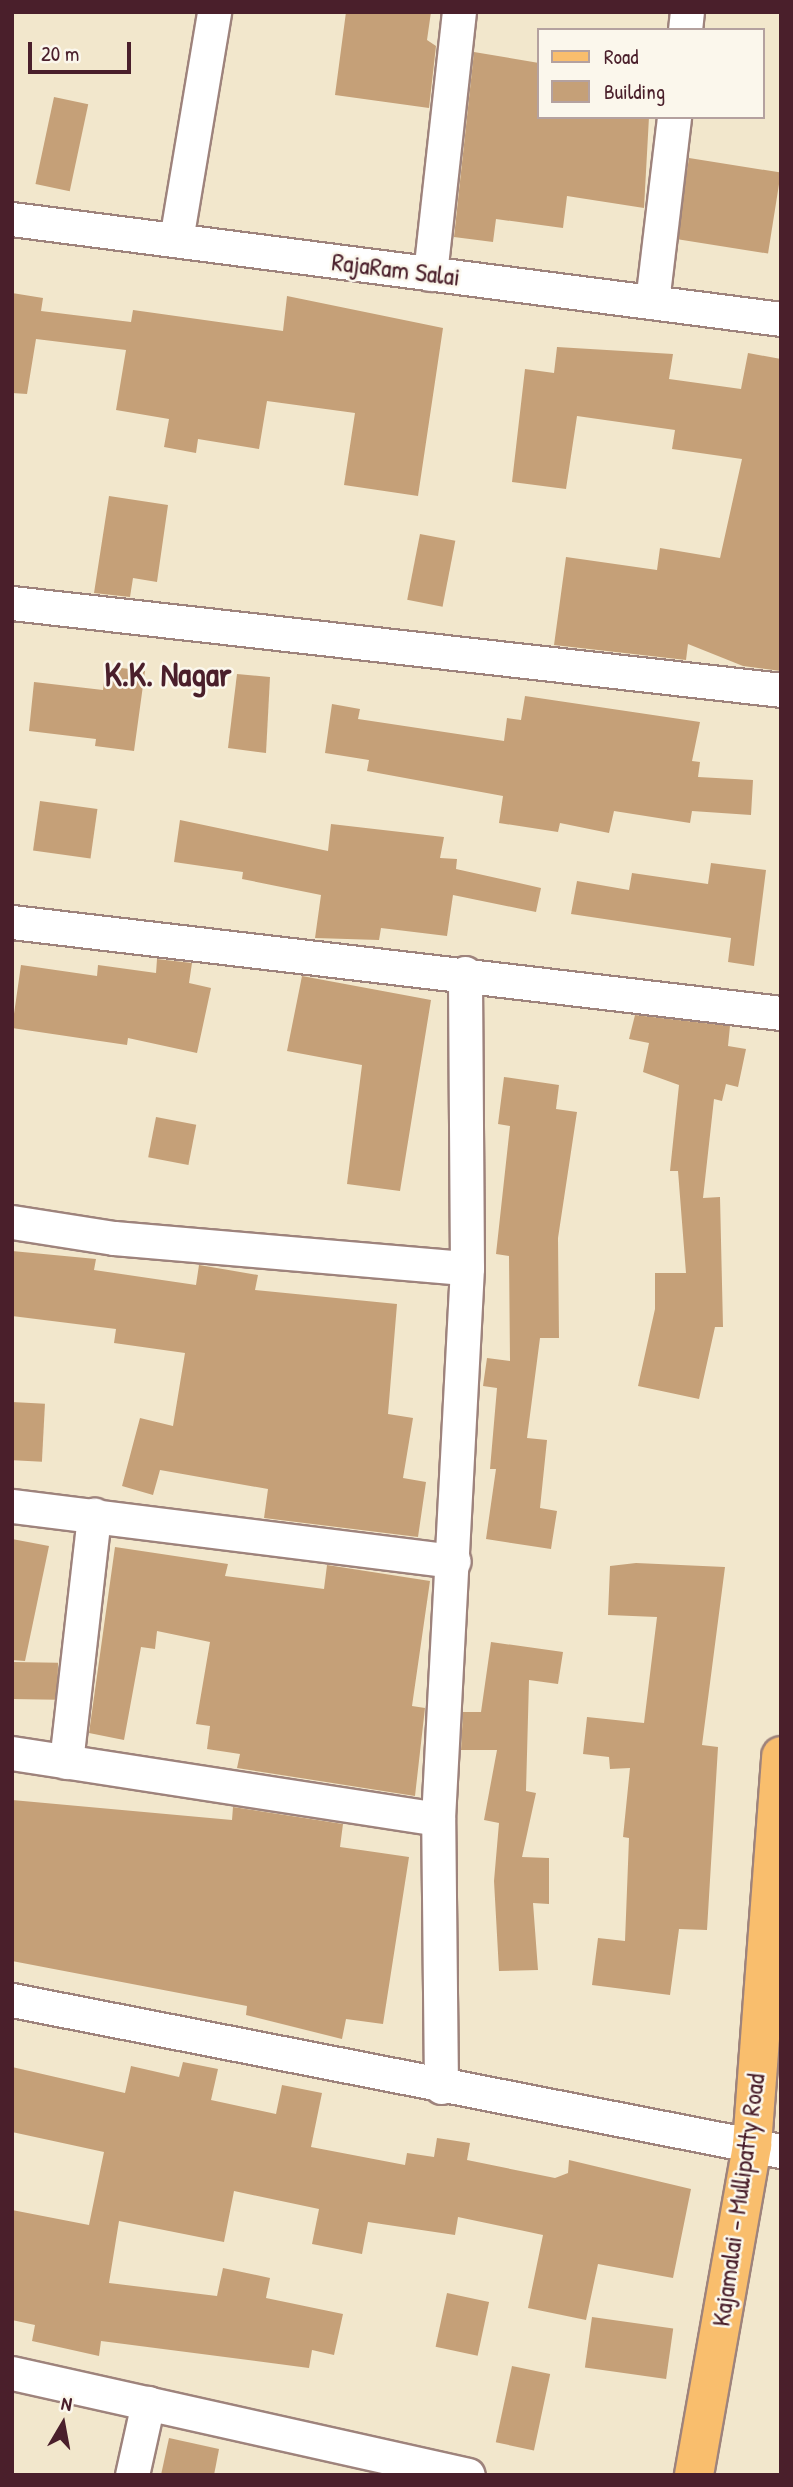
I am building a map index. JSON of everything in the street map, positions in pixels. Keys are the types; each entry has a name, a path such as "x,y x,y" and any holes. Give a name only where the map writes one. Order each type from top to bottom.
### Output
{"main road":[{"name":"Kajamalai - Mullipatty Road","path":"694,2475 766,2148 781,1756"}],"street":[{"path":"176,240 214,12"},
{"path":"430,274 459,12"},
{"path":"652,302 674,119"},
{"name":"RajaRam Salai","path":"12,219 781,319"},
{"path":"12,603 781,690"},
{"path":"12,922 465,973 781,1013"},
{"path":"441,2087 438,1819 454,1561 467,1268 465,973"},
{"path":"12,1222 114,1238 467,1268"},
{"path":"12,1506 454,1561"},
{"path":"66,1762 94,1515"},
{"path":"12,1753 438,1819"},
{"path":"12,2000 441,2087 766,2148"},
{"path":"12,2373 468,2475"},
{"path":"132,2475 148,2403"}],"building":[{"path":"346,12 431,12 427,40 436,46 429,108 335,95"},
{"path":"474,52 538,63 538,119 649,119 644,208 567,196 563,228 496,219 493,242 454,237"},
{"path":"54,97 88,104 70,191 35,184"},
{"path":"689,158 781,173 768,254 676,239"},
{"path":"12,293 43,298 41,311 131,322 133,310 283,331 287,296 443,328 418,496 344,485 355,413 267,401 259,449 198,439 196,453 164,447 169,419 116,410 126,350 36,339 27,394 12,393"},
{"path":"557,347 673,354 669,379 741,389 748,353 781,359 781,671 743,666 688,644 686,660 554,645 566,557 657,570 660,548 720,558 742,459 672,449 675,430 577,416 566,489 512,482 525,369 554,373"},
{"path":"109,496 168,505 157,582 133,578 130,597 94,593"},
{"path":"420,534 455,541 443,607 407,600"},
{"path":"106,666 145,671 134,751 95,746 96,739 29,731 34,682 103,690"},
{"path":"237,674 270,677 266,753 228,748"},
{"path":"525,696 700,722 692,761 700,762 698,777 753,780 751,815 692,811 690,823 614,811 609,833 560,823 558,832 499,823 503,796 367,771 369,760 325,753 332,704 360,709 358,719 504,741 507,718 521,720"},
{"path":"40,801 97,809 90,859 33,851"},
{"path":"180,820 328,851 331,824 444,837 440,858 457,859 456,869 541,888 536,912 453,895 447,936 381,928 379,940 315,938 321,895 242,879 243,872 174,862"},
{"path":"711,863 766,870 754,966 728,962 731,938 571,914 577,881 629,890 632,873 708,884"},
{"path":"157,959 192,963 189,983 211,988 197,1053 128,1038 127,1045 12,1028 21,965 97,976 98,965 156,973"},
{"path":"302,976 431,1000 400,1191 347,1184 362,1065 287,1051"},
{"path":"635,1015 730,1026 728,1046 746,1049 738,1087 726,1084 722,1101 714,1099 703,1198 720,1197 723,1327 715,1327 699,1399 638,1386 655,1309 655,1273 686,1273 678,1171 670,1171 679,1085 643,1072 649,1043 629,1039"},
{"path":"504,1077 559,1085 556,1109 577,1112 558,1238 559,1338 540,1338 527,1438 547,1440 540,1508 557,1511 551,1549 486,1539 496,1469 490,1469 497,1388 483,1386 487,1358 510,1361 509,1256 496,1254 510,1126 498,1124"},
{"path":"156,1117 196,1125 188,1165 148,1157"},
{"path":"12,1251 96,1259 94,1270 196,1285 199,1265 258,1275 255,1290 397,1304 388,1414 413,1418 403,1478 426,1482 418,1537 264,1518 268,1489 160,1470 153,1495 122,1486 140,1418 173,1426 185,1353 114,1343 116,1329 12,1316"},
{"path":"12,1402 45,1404 42,1462 12,1460"},
{"path":"12,1539 49,1546 25,1661 12,1660"},
{"path":"115,1547 228,1564 225,1576 324,1589 327,1565 430,1581 412,1706 425,1708 415,1796 237,1768 240,1754 207,1749 210,1726 196,1724 210,1642 157,1631 155,1649 141,1647 124,1740 89,1733"},
{"path":"636,1563 725,1567 702,1745 718,1747 707,1930 679,1929 670,1995 592,1985 598,1938 625,1941 629,1838 623,1837 630,1768 610,1769 609,1757 583,1754 587,1717 644,1723 657,1617 608,1615 610,1566"},
{"path":"491,1642 563,1652 558,1684 529,1680 526,1791 536,1793 522,1857 549,1858 549,1904 533,1903 538,1970 499,1971 494,1881 499,1823 484,1820 497,1750 461,1750 463,1712 481,1712"},
{"path":"12,1662 58,1663 57,1700 12,1699"},
{"path":"12,1800 232,1820 233,1807 343,1824 340,1847 409,1857 383,2024 346,2019 342,2039 246,2015 247,2006 12,1961"},
{"path":"183,2062 218,2069 211,2100 276,2114 282,2085 322,2093 311,2147 405,2165 407,2153 434,2157 437,2138 470,2143 467,2160 555,2178 568,2173 569,2160 691,2189 673,2278 598,2264 586,2320 528,2308 543,2235 458,2217 455,2235 368,2222 362,2254 312,2244 319,2209 234,2191 224,2242 119,2221 109,2283 217,2296 223,2268 270,2278 266,2298 343,2314 334,2355 312,2350 309,2368 101,2341 99,2356 32,2341 35,2325 12,2320 12,2210 89,2225 104,2152 12,2132 12,2067 125,2093 131,2066 179,2077"},
{"path":"447,2293 489,2302 478,2356 436,2347"},
{"path":"592,2317 673,2328 666,2379 585,2368"},
{"path":"512,2366 550,2374 534,2450 496,2442"},
{"path":"169,2438 219,2449 214,2475 161,2475"}],"district":[{"name":"K.K. Nagar","path":"168,675"}]}
